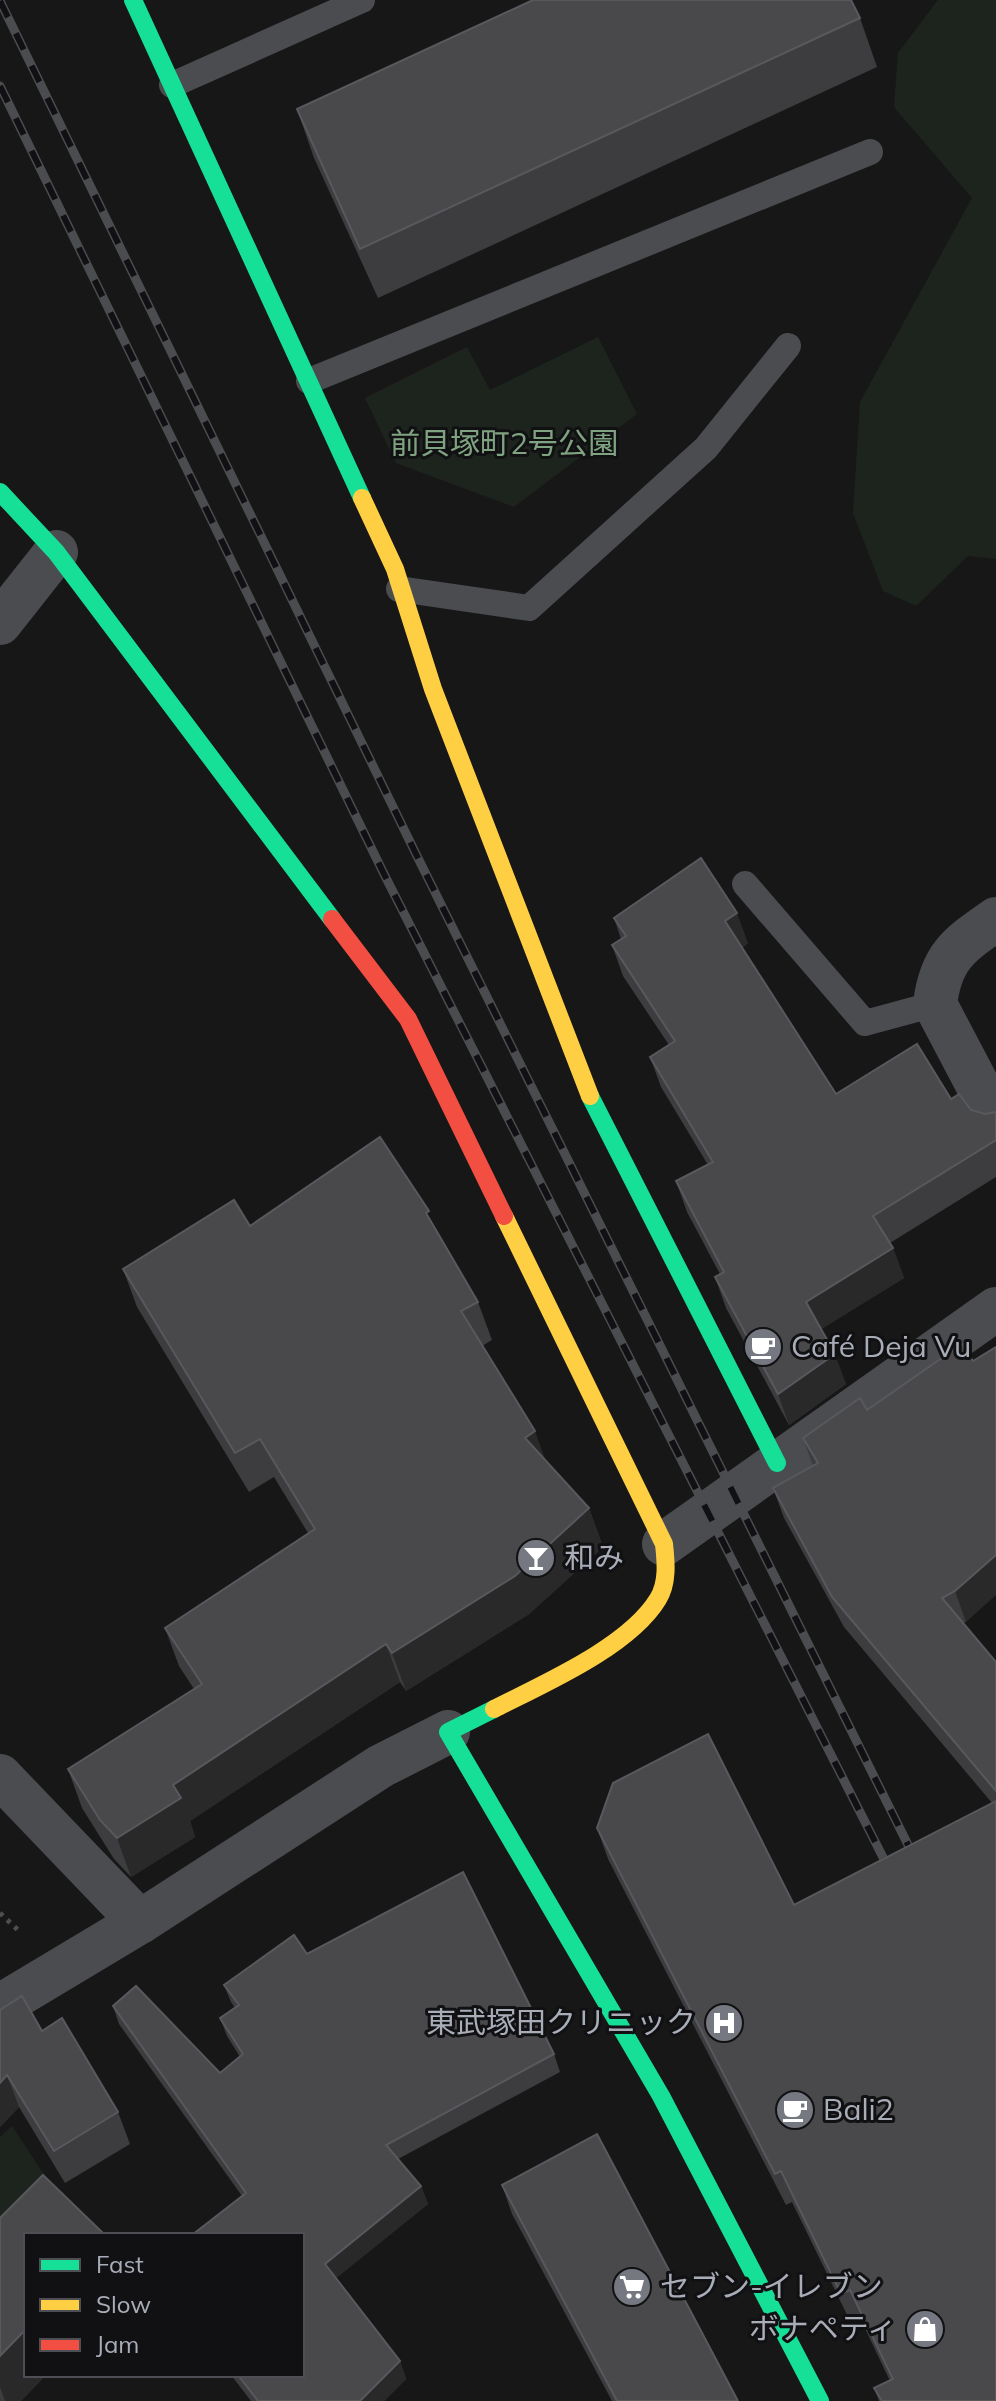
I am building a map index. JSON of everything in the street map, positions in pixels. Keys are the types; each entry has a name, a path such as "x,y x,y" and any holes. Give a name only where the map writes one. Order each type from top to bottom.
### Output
{"street":[{"path":"133,0 395,569 433,689 588,1091 777,1463"},
{"path":"0,492 56,552 408,1019 664,1544 667,1578 658,1601 636,1626 549,1681 381,1766 140,1922 0,2006"},
{"path":"0,623 56,552"},
{"path":"996,919 959,945 944,964 935,1004 996,1120"},
{"path":"664,1544 777,1463 994,1317"},
{"path":"448,1732 489,1807 661,2096 820,2401"},
{"path":"0,1776 140,1922"}],"lane":[{"path":"172,85 362,0"},
{"path":"309,381 870,152"},
{"path":"399,589 529,608 706,448 788,346"},
{"path":"745,884 865,1023 935,1004"}],"green space":[{"path":"938,0 996,0 996,559 968,556 916,606 883,591 853,513 860,402 972,198 894,107 898,53"},
{"name":"前貝塚町2号公園","path":"598,337 637,414 514,507 396,463 365,398 467,347 490,390"},
{"path":"12,2126 56,2193 0,2250 0,2137"}],"building":[{"path":"533,0 851,0 860,18 360,249 297,109"},
{"path":"701,858 737,913 725,921 836,1094 917,1044 951,1099 959,1094 971,1110 985,1114 996,1112 996,1140 873,1216 893,1248 806,1302 835,1354 778,1394 715,1277 724,1272 676,1181 713,1162 650,1057 675,1041 612,945 626,936 614,918"},
{"path":"380,1137 429,1211 426,1213 478,1302 461,1311 535,1431 525,1438 589,1508 515,1576 392,1653 386,1644 173,1785 181,1798 117,1838 100,1820 68,1769 202,1684 165,1628 315,1529 260,1439 235,1453 123,1269 234,1200 250,1226"},
{"path":"962,1344 973,1361 996,1347 996,1555 955,1591 942,1598 996,1662 996,1791 832,1597 773,1488 818,1463 803,1438 860,1398 867,1410"},
{"path":"708,1734 794,1905 996,1801 996,2401 882,2401 874,2388 893,2379 850,2290 841,2294 781,2171 775,2174 597,1828 613,1783"},
{"path":"463,1872 554,2054 386,2145 421,2186 325,2264 400,2361 360,2401 258,2401 240,2377 304,2377 304,2233 195,2233 246,2193 113,2006 136,1986 220,2073 243,2054 220,2018 239,2005 224,1985 294,1935 307,1954"},
{"path":"22,1996 42,2031 62,2018 118,2112 54,2151 7,2075 0,2083 0,2010"},
{"path":"597,2134 738,2401 617,2401 502,2185"},
{"path":"43,2175 103,2233 24,2233 24,2331 0,2356 0,2218"}],"railway":[{"path":"0,1 416,854 919,1867"},
{"path":"0,86 384,874 894,1879"}],"traffic: fast":[{"path":"133,0 362,498"},
{"path":"0,492 56,552 332,919"},
{"path":"590,1096 777,1463"},
{"path":"494,1709 448,1732 661,2096 820,2401"}],"traffic: slow":[{"path":"362,498 395,569 433,689 590,1096"},
{"path":"494,1709 584,1663 627,1633 658,1599 666,1572 664,1544 504,1216"}],"traffic: jam":[{"path":"332,919 408,1019 504,1216"}],"place":[{"name":"Café Deja Vu","path":"763,1347"},
{"name":"和み","path":"536,1558"},
{"name":"東武塚田クリニック","path":"724,2023"},
{"name":"Bali2","path":"795,2110"},
{"name":"セブン-イレブン","path":"632,2287"},
{"name":"ボナペティ","path":"925,2329"}]}
